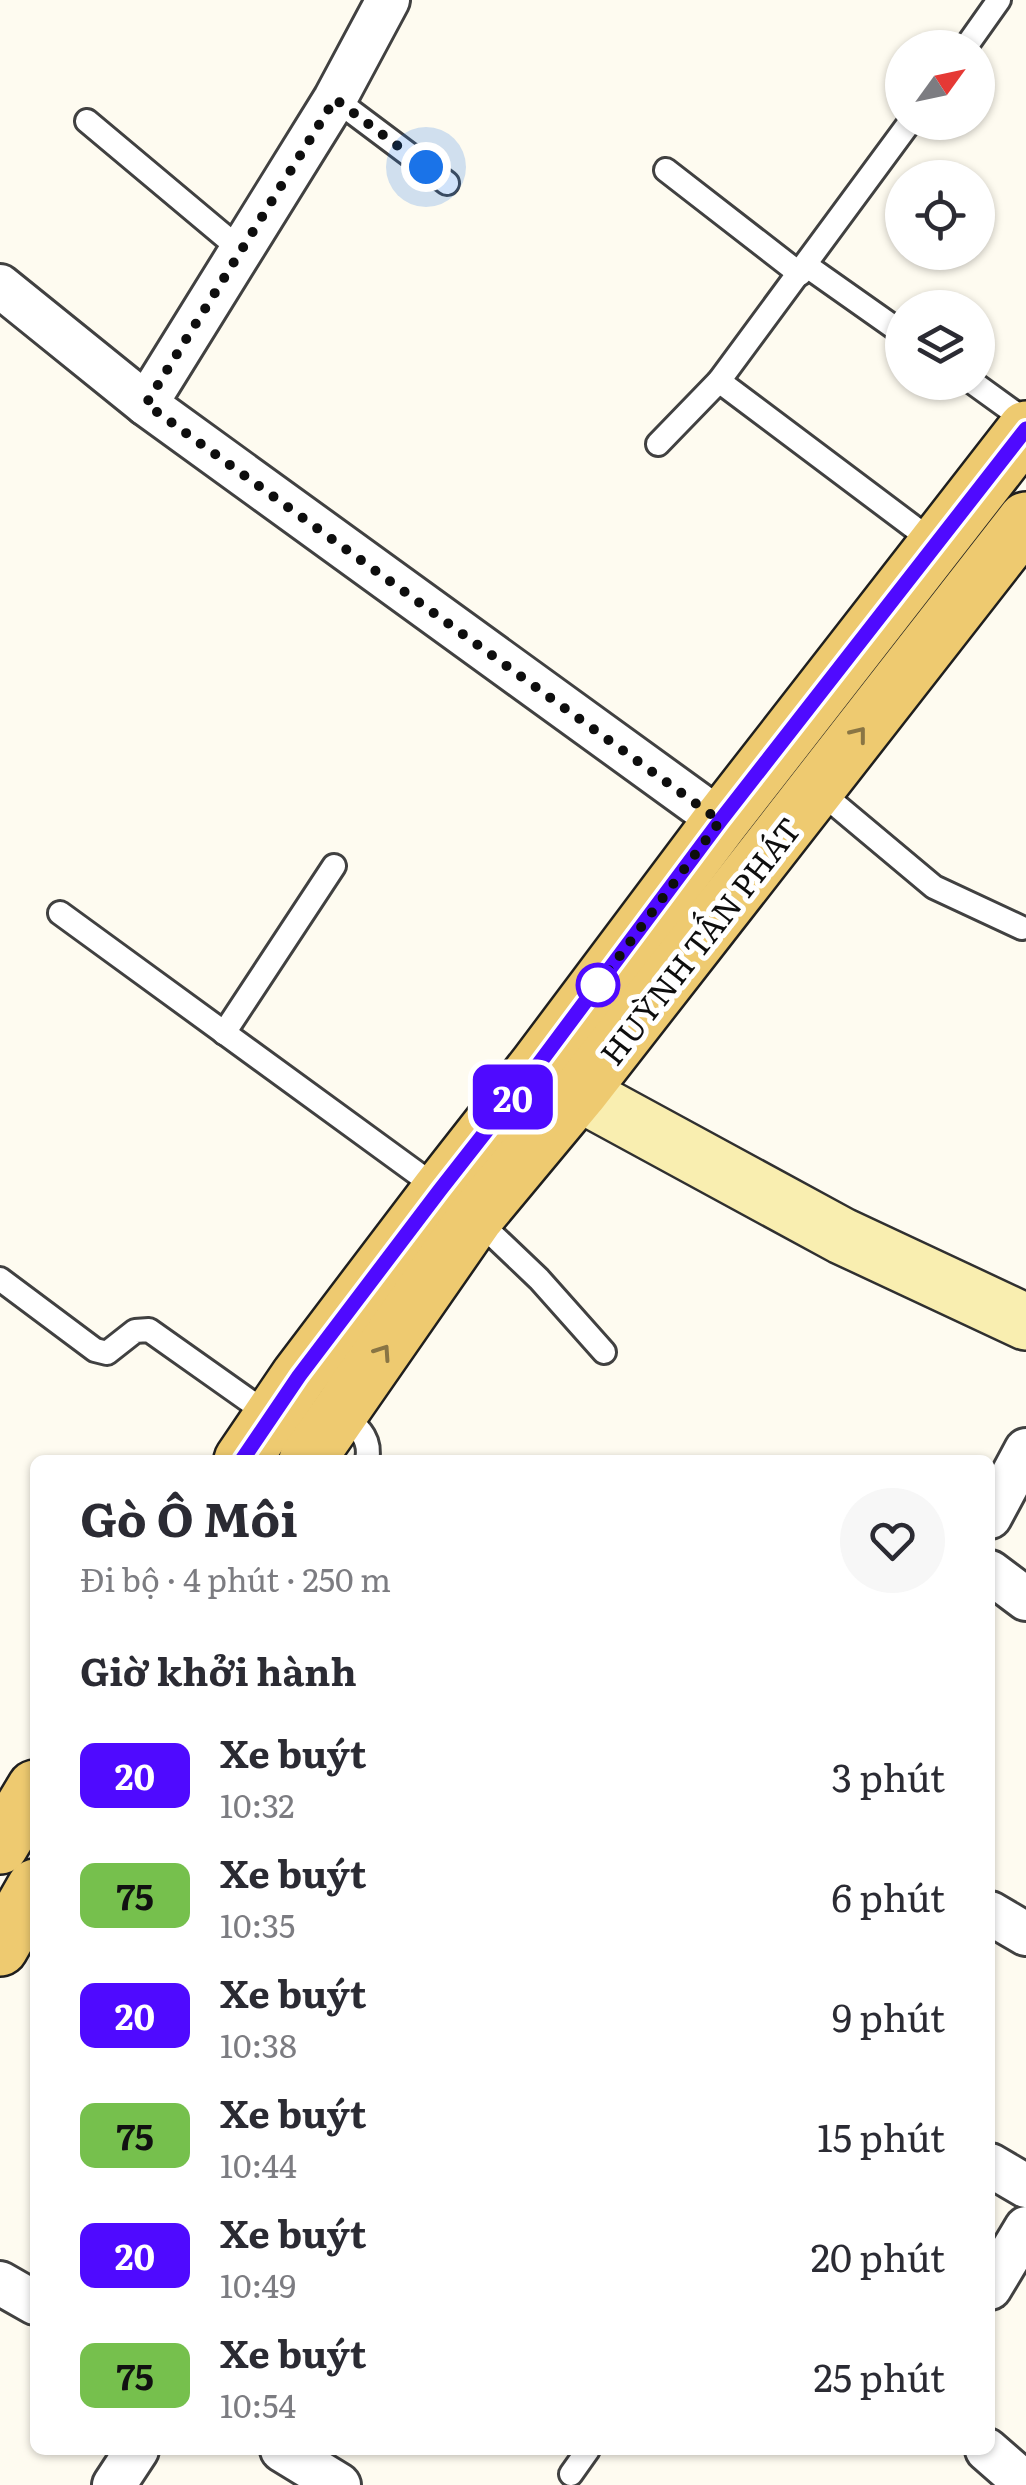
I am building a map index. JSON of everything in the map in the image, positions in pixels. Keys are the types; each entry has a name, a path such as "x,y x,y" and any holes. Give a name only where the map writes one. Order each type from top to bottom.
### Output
{"main road":[{"name":"HUỲNH TẤN PHÁT","path":"558,1079 720,821 1026,429"},
{"name":"HUỲNH TẤN PHÁT","path":"271,1418 457,1204 558,1079 817,789 1026,520"},
{"name":"HUỲNH TẤN PHÁT","path":"311,1455 342,1412 457,1204"},
{"path":"271,1418 342,1412"},
{"path":"0,1948 17,1837"}],"street":[{"path":"146,404 335,99 388,0"},
{"path":"0,286 146,404 720,821"},
{"path":"558,1079 842,1236 1026,1322"},
{"path":"995,1508 1026,1450"},
{"path":"995,1576 1026,1599"},
{"path":"995,1916 1026,1934"},
{"path":"995,2168 1026,2186"},
{"path":"995,2280 1026,2228"},
{"path":"0,2283 30,2300"},
{"path":"114,2485 135,2455"},
{"path":"290,2455 338,2485"},
{"path":"992,2455 1026,2484"}],"lane":[{"path":"978,30 999,0"},
{"path":"335,99 447,182"},
{"path":"87,121 242,251"},
{"path":"658,444 719,381 897,140"},
{"path":"666,170 803,270 885,322"},
{"path":"719,381 936,544"},
{"path":"995,398 1026,420"},
{"path":"817,789 934,886 1022,928"},
{"path":"224,1033 334,866"},
{"path":"60,914 457,1204 539,1279 604,1352"},
{"path":"0,1279 95,1350 107,1354 134,1331 149,1330 271,1418"},
{"path":"342,1412 368,1442 367,1455"},
{"path":"571,2474 584,2455"}],"bus line":[{"name":"20","path":"245,1455 299,1376 720,821 1026,429"}],"route":[{"path":"426,167 335,99 146,404 720,821 598,985"}]}
